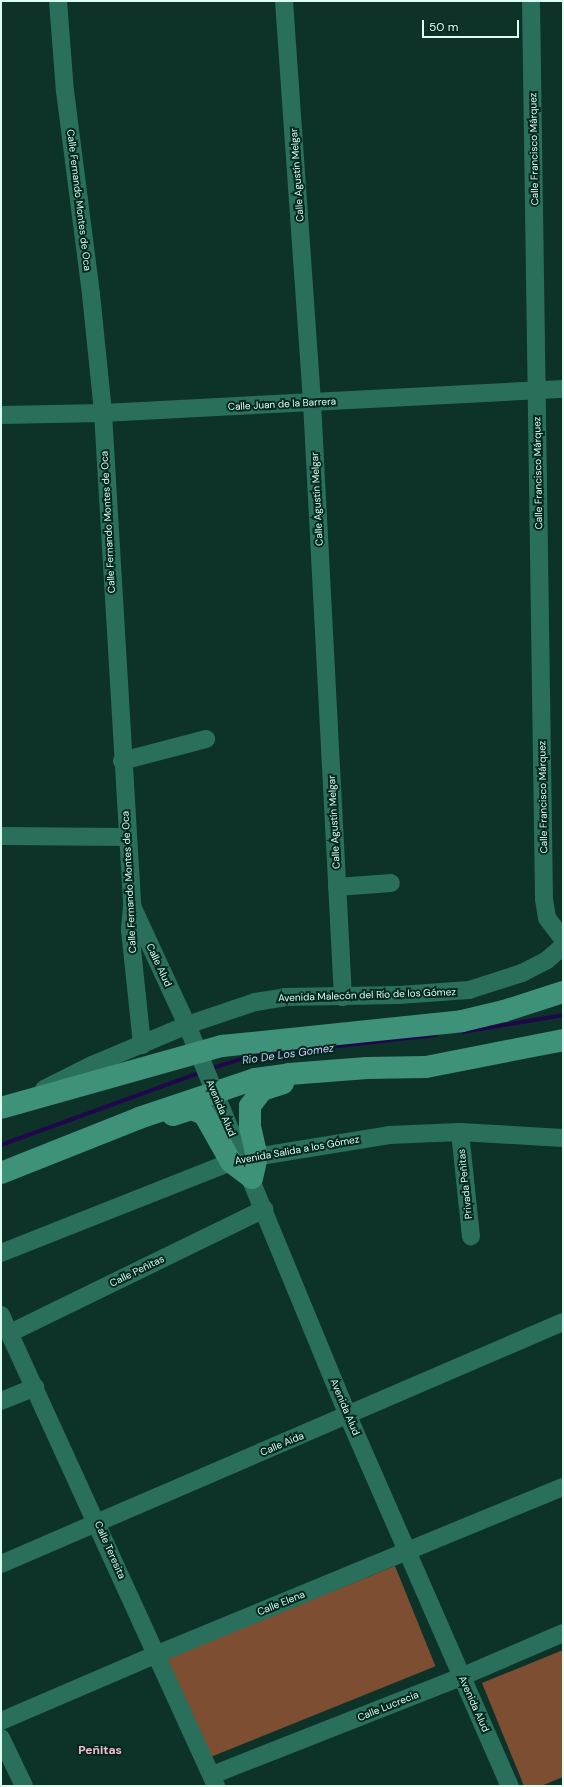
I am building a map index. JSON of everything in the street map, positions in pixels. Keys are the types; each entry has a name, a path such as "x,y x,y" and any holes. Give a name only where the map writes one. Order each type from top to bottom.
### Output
{"main road":[{"name":"Avenida Malecón del Río de los Gómez","path":"7,1106 222,1046 462,1021 504,1011 563,992"},
{"path":"246,1164 249,1115 256,1096 266,1087 281,1083 376,1078 563,1040"},
{"path":"1,1173 139,1118 255,1079 289,1074 367,1068 426,1068"},
{"path":"39,1158 71,1155 192,1109 204,1114 246,1164"}],"street":[{"name":"Calle Fernando Montes de Oca","path":"58,1 65,91 91,294 103,413 122,761 132,906 130,930 142,1045"},
{"name":"Calle Agustín Melgar","path":"284,1 312,402 343,997"},
{"name":"Calle Francisco Márquez","path":"531,1 544,904 549,922 563,939"},
{"name":"Calle Juan de la Barrera","path":"1,415 103,413 563,389"},
{"path":"122,761 206,739"},
{"path":"1,836 127,836"},
{"path":"337,887 391,883"},
{"name":"Calle Alud","path":"132,906 188,1029"},
{"name":"Avenida Malecón del Río de los Gómez","path":"7,1106 92,1065 265,1000 285,997 343,997 469,990 522,973 547,960 563,946"},
{"name":"Avenida Alud","path":"188,1029 246,1164 348,1416 510,1786"},
{"name":"Avenida Salida a los Gómez","path":"1,1253 246,1164 363,1138 460,1132 563,1138"},
{"name":"Privada Peñitas","path":"460,1132 470,1236"},
{"name":"Calle Peñitas","path":"10,1333 264,1209"},
{"name":"Calle Teresita","path":"1,1315 97,1522 155,1655 214,1781"},
{"name":"Calle Aída","path":"1,1564 348,1416 563,1322"},
{"path":"1,1401 35,1387"},
{"name":"Calle Elena","path":"1,1721 155,1655 563,1487"},
{"name":"Calle Lucrecia","path":"214,1781 563,1633"},
{"path":"1,1738 24,1786"}],"building":[{"path":"395,1566 435,1666 207,1758 167,1658"},
{"path":"563,1650 563,1777 541,1786 524,1786 482,1683"}],"waterway":[{"name":"Rio De Los Gomez","path":"463,1032 563,1015"},
{"name":"Rio De Los Gomez","path":"210,1069 241,1059 266,1054 436,1035"},
{"name":"Rio De Los Gomez","path":"1,1145 202,1072"}],"district":[{"name":"Peñitas","path":"100,1751"}]}
